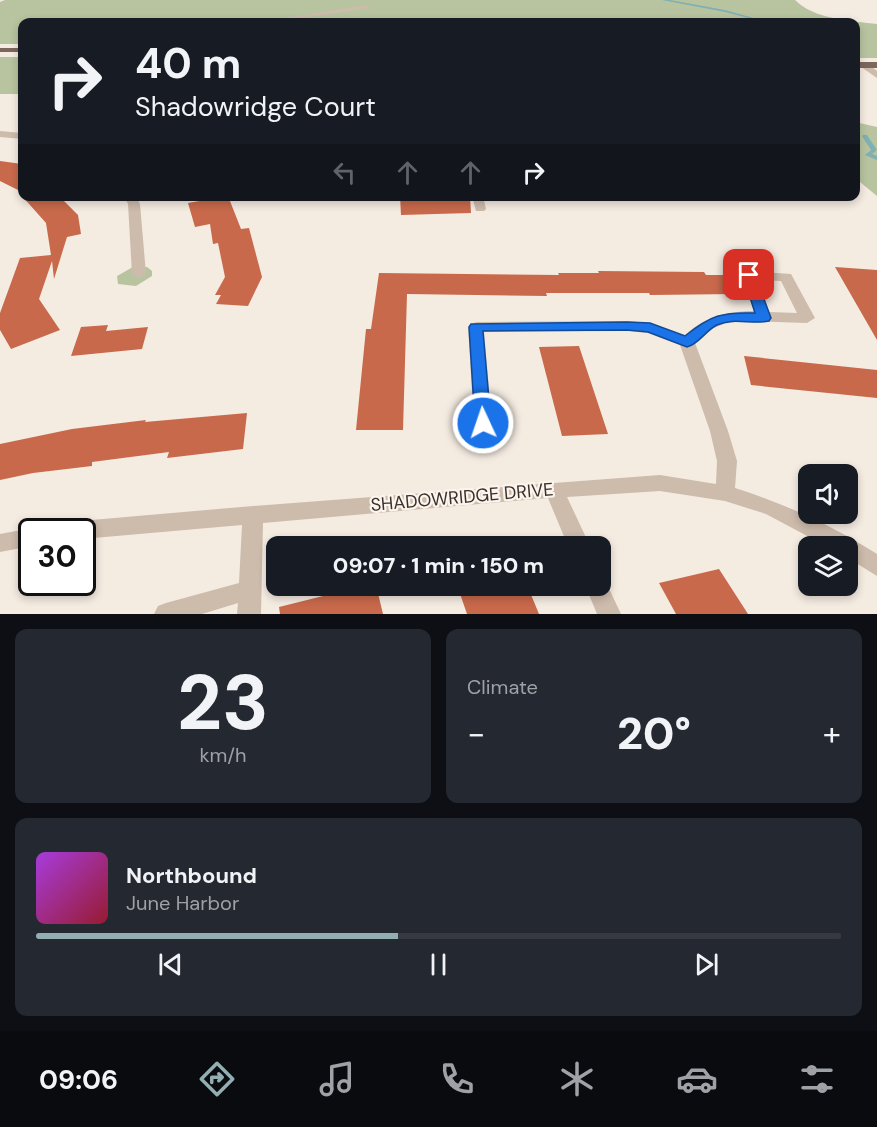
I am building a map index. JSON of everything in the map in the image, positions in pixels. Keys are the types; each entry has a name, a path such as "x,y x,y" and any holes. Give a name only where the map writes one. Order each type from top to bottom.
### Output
{"main road":[{"path":"0,50 18,50"},
{"path":"860,65 877,65"}],"street":[{"path":"860,66 877,75"},
{"path":"0,134 18,136"},
{"path":"132,201 139,274"},
{"path":"687,342 711,322 728,316 764,318"},
{"path":"483,423 476,327 627,326 650,328 687,342 719,431 727,461 725,493"},
{"name":"SHADOWRIDGE DRIVE","path":"96,528 660,483 725,493 773,508 828,536"},
{"path":"554,490 575,536"},
{"path":"249,614 253,514"},
{"path":"0,543 18,540"},
{"name":"SHADOWRIDGE DRIVE","path":"858,553 877,566"},
{"path":"166,614 249,590"},
{"path":"601,596 609,614"}],"lane":[{"path":"283,18 334,9 368,7"},
{"path":"478,201 480,208"}],"green space":[{"path":"5,0 795,0 812,11 836,18 18,18 18,44 0,44 0,2"},
{"path":"860,22 877,24 877,58 860,58"},
{"path":"0,57 18,57 18,94 0,94"},
{"path":"860,123 877,127 877,196 860,182"},
{"path":"133,267 147,267 152,271 152,276 136,286 118,284 117,276"}],"building":[{"path":"0,161 18,163 18,190 0,181"},
{"path":"26,201 64,201 78,215 81,234 67,237 54,279 52,261 39,299 60,330 11,349 0,330 0,313 20,258 51,255 46,223"},
{"path":"230,201 241,229 249,228 262,277 248,306 216,304 221,295 215,295 225,277 218,243 213,244 210,224 195,227 188,203"},
{"path":"400,201 470,201 471,213 401,215"},
{"path":"835,267 877,270 877,340"},
{"path":"598,271 704,272 706,275 725,275 736,294 546,293 547,296 407,294 403,430 356,430 366,329 371,329 379,273 559,275 558,273 599,273"},
{"path":"108,325 106,331 148,327 142,349 71,356 81,327"},
{"path":"579,346 608,434 562,436 539,347"},
{"path":"744,356 877,370 877,398 751,385"},
{"path":"247,413 243,449 167,458 169,452 92,462 92,466 33,473 0,480 0,444 72,429 146,420 145,422"},
{"path":"719,569 748,614 676,614 659,583"},
{"path":"323,596 379,596 383,614 280,614 279,607"},
{"path":"461,596 532,596 539,614 467,614"}],"waterway":[{"path":"664,0 751,18"},
{"path":"865,136 874,150 868,155 877,158"}],"route":[{"path":"483,423 476,327 627,326 650,328 687,342 711,322 728,316 764,318 749,275"}]}
